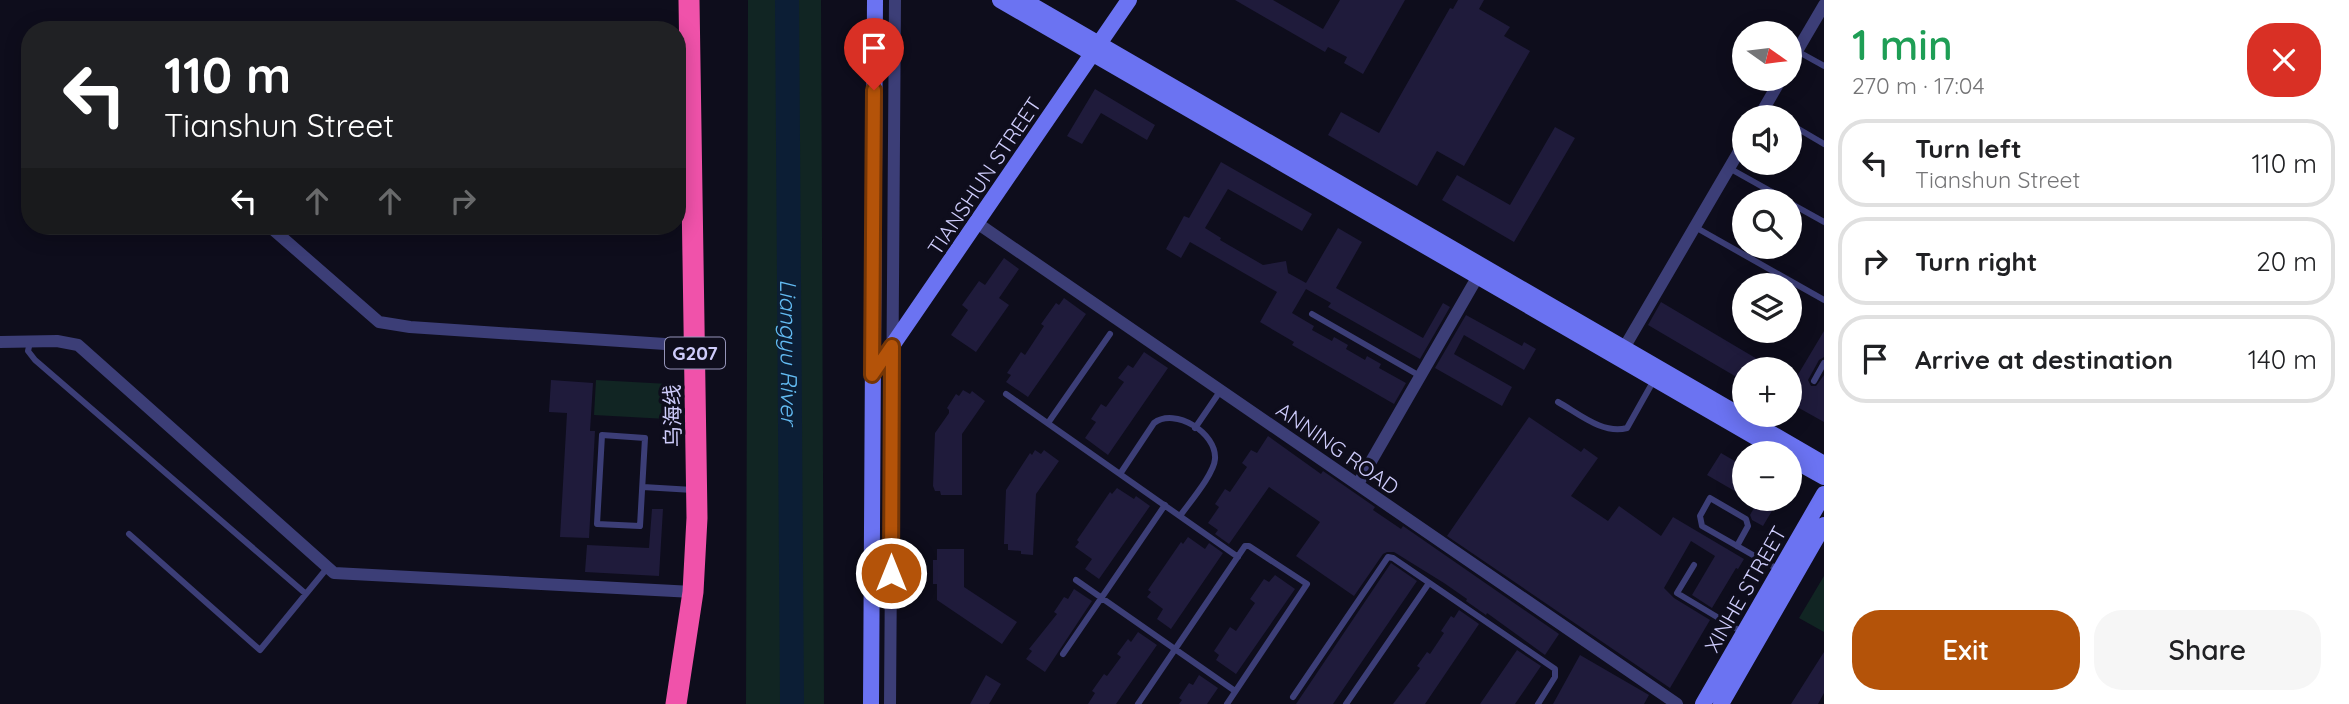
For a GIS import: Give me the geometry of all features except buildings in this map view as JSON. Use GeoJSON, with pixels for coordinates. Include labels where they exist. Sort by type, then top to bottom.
{"type":"FeatureCollection","features":[{"type":"Feature","properties":{"kind":"highway","name":"乌海线"},"geometry":{"type":"LineString","coordinates":[[676,704],[694,592],[697,490],[690,0]]}},
{"type":"Feature","properties":{"kind":"main road"},"geometry":{"type":"LineString","coordinates":[[871,704],[875,0]]}},
{"type":"Feature","properties":{"kind":"main road"},"geometry":{"type":"LineString","coordinates":[[1000,0],[1096,49],[1824,464]]}},
{"type":"Feature","properties":{"kind":"main road"},"geometry":{"type":"LineString","coordinates":[[1023,0],[1096,49],[1762,441]]}},
{"type":"Feature","properties":{"kind":"main road","name":"TIANSHUN STREET"},"geometry":{"type":"LineString","coordinates":[[872,375],[1129,0]]}},
{"type":"Feature","properties":{"kind":"main road"},"geometry":{"type":"LineString","coordinates":[[1802,465],[1824,477]]}},
{"type":"Feature","properties":{"kind":"main road","name":"XINHE STREET"},"geometry":{"type":"LineString","coordinates":[[1703,704],[1824,494]]}},
{"type":"Feature","properties":{"kind":"main road","name":"XINHE STREET"},"geometry":{"type":"LineString","coordinates":[[1721,704],[1824,525]]}},
{"type":"Feature","properties":{"kind":"street"},"geometry":{"type":"LineString","coordinates":[[890,704],[895,0]]}},
{"type":"Feature","properties":{"kind":"street"},"geometry":{"type":"LineString","coordinates":[[1802,42],[1824,5]]}},
{"type":"Feature","properties":{"kind":"street"},"geometry":{"type":"LineString","coordinates":[[1624,348],[1732,163]]}},
{"type":"Feature","properties":{"kind":"street","name":"ANNING ROAD"},"geometry":{"type":"LineString","coordinates":[[977,223],[1677,704]]}},
{"type":"Feature","properties":{"kind":"street"},"geometry":{"type":"LineString","coordinates":[[279,235],[379,322],[410,327],[695,346]]}},
{"type":"Feature","properties":{"kind":"street"},"geometry":{"type":"LineString","coordinates":[[1358,484],[1478,276]]}},
{"type":"Feature","properties":{"kind":"street"},"geometry":{"type":"LineString","coordinates":[[0,342],[57,341],[78,345],[334,573],[694,592]]}},
{"type":"Feature","properties":{"kind":"lane"},"geometry":{"type":"LineString","coordinates":[[1802,54],[1824,66]]}},
{"type":"Feature","properties":{"kind":"lane"},"geometry":{"type":"LineString","coordinates":[[1802,131],[1824,144]]}},
{"type":"Feature","properties":{"kind":"lane"},"geometry":{"type":"LineString","coordinates":[[1729,168],[1766,189]]}},
{"type":"Feature","properties":{"kind":"lane"},"geometry":{"type":"LineString","coordinates":[[1802,209],[1824,222]]}},
{"type":"Feature","properties":{"kind":"lane"},"geometry":{"type":"LineString","coordinates":[[1695,226],[1824,300]]}},
{"type":"Feature","properties":{"kind":"lane"},"geometry":{"type":"LineString","coordinates":[[1312,314],[1420,376]]}},
{"type":"Feature","properties":{"kind":"lane"},"geometry":{"type":"LineString","coordinates":[[1048,424],[1110,334]]}},
{"type":"Feature","properties":{"kind":"lane"},"geometry":{"type":"LineString","coordinates":[[30,342],[29,351],[35,360],[306,594]]}},
{"type":"Feature","properties":{"kind":"lane"},"geometry":{"type":"LineString","coordinates":[[1814,382],[1824,363]]}},
{"type":"Feature","properties":{"kind":"lane"},"geometry":{"type":"LineString","coordinates":[[1558,402],[1606,429],[1619,430],[1627,428],[1655,379]]}},
{"type":"Feature","properties":{"kind":"lane"},"geometry":{"type":"LineString","coordinates":[[1195,428],[1221,390]]}},
{"type":"Feature","properties":{"kind":"lane"},"geometry":{"type":"LineString","coordinates":[[1006,394],[1238,556]]}},
{"type":"Feature","properties":{"kind":"lane"},"geometry":{"type":"LineString","coordinates":[[1120,474],[1158,420],[1171,416],[1204,434],[1216,458],[1181,516]]}},
{"type":"Feature","properties":{"kind":"lane"},"geometry":{"type":"LineString","coordinates":[[602,435],[645,438],[643,487],[640,526],[597,524],[602,435]]}},
{"type":"Feature","properties":{"kind":"lane"},"geometry":{"type":"LineString","coordinates":[[643,487],[697,490]]}},
{"type":"Feature","properties":{"kind":"lane"},"geometry":{"type":"LineString","coordinates":[[1737,546],[1748,526],[1746,519],[1710,498],[1700,516],[1702,526],[1780,571]]}},
{"type":"Feature","properties":{"kind":"lane"},"geometry":{"type":"LineString","coordinates":[[1063,654],[1165,505]]}},
{"type":"Feature","properties":{"kind":"lane"},"geometry":{"type":"LineString","coordinates":[[129,534],[260,650],[328,567]]}},
{"type":"Feature","properties":{"kind":"lane"},"geometry":{"type":"LineString","coordinates":[[1138,704],[1245,546],[1254,547],[1307,584],[1227,704]]}},
{"type":"Feature","properties":{"kind":"lane"},"geometry":{"type":"LineString","coordinates":[[1293,697],[1388,557],[1555,669],[1555,677],[1538,704]]}},
{"type":"Feature","properties":{"kind":"lane"},"geometry":{"type":"LineString","coordinates":[[1694,565],[1677,593],[1744,633]]}},
{"type":"Feature","properties":{"kind":"lane"},"geometry":{"type":"LineString","coordinates":[[1076,580],[1236,691]]}},
{"type":"Feature","properties":{"kind":"lane"},"geometry":{"type":"LineString","coordinates":[[1346,704],[1429,583]]}},
{"type":"Feature","properties":{"kind":"green space"},"geometry":{"type":"Polygon","coordinates":[[[748,0],[821,0],[824,704],[746,704],[748,0]]]}},
{"type":"Feature","properties":{"kind":"green space"},"geometry":{"type":"Polygon","coordinates":[[[596,380],[669,384],[667,419],[594,415],[596,380]]]}},
{"type":"Feature","properties":{"kind":"green space"},"geometry":{"type":"Polygon","coordinates":[[[1824,576],[1824,632],[1799,618],[1824,576]]]}},
{"type":"Feature","properties":{"kind":"waterway","name":"Liangyu River"},"geometry":{"type":"LineString","coordinates":[[787,0],[792,704]]}},
{"type":"Feature","properties":{"kind":"route"},"geometry":{"type":"LineString","coordinates":[[874,90],[872,375],[892,346],[891,573]]}}]}
